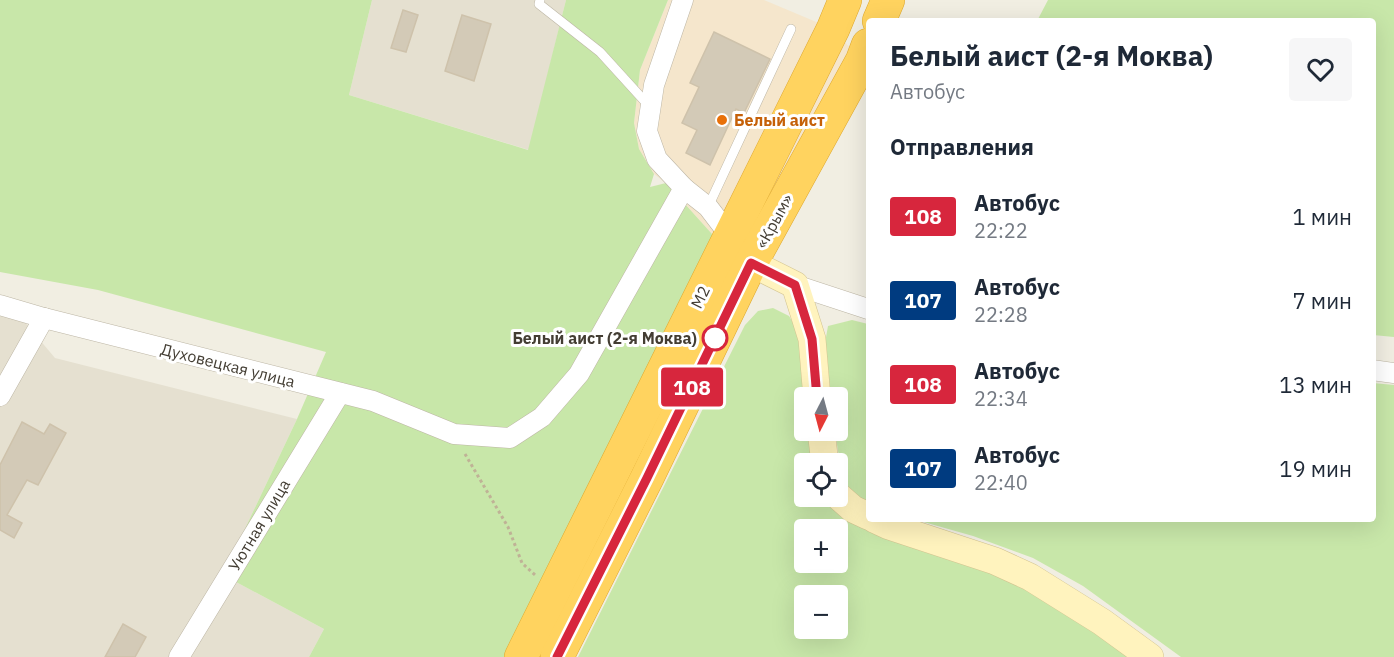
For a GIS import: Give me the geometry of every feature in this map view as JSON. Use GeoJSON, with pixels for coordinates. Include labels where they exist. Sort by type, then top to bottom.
{"type":"FeatureCollection","features":[{"type":"Feature","properties":{"kind":"highway","name":"М2"},"geometry":{"type":"LineString","coordinates":[[521,657],[833,29],[845,0]]}},
{"type":"Feature","properties":{"kind":"highway"},"geometry":{"type":"LineString","coordinates":[[880,18],[888,0]]}},
{"type":"Feature","properties":{"kind":"highway","name":"«Крым»"},"geometry":{"type":"LineString","coordinates":[[557,657],[751,263],[862,62],[866,51]]}},
{"type":"Feature","properties":{"kind":"street"},"geometry":{"type":"LineString","coordinates":[[683,0],[654,85],[647,131],[657,159],[684,188],[708,207],[751,263],[795,285],[866,308]]}},
{"type":"Feature","properties":{"kind":"street","name":"Духовецкая улица"},"geometry":{"type":"LineString","coordinates":[[0,304],[44,318],[373,401],[454,434],[510,438],[542,417],[579,375],[684,188]]}},
{"type":"Feature","properties":{"kind":"street"},"geometry":{"type":"LineString","coordinates":[[795,285],[812,339],[817,387]]}},
{"type":"Feature","properties":{"kind":"street"},"geometry":{"type":"LineString","coordinates":[[0,396],[44,318]]}},
{"type":"Feature","properties":{"kind":"street"},"geometry":{"type":"LineString","coordinates":[[1376,371],[1394,373]]}},
{"type":"Feature","properties":{"kind":"street","name":"Уютная улица"},"geometry":{"type":"LineString","coordinates":[[179,657],[340,393]]}},
{"type":"Feature","properties":{"kind":"street"},"geometry":{"type":"LineString","coordinates":[[848,505],[866,515]]}},
{"type":"Feature","properties":{"kind":"street"},"geometry":{"type":"LineString","coordinates":[[880,522],[994,561],[1030,577],[1102,622],[1150,657]]}},
{"type":"Feature","properties":{"kind":"lane"},"geometry":{"type":"LineString","coordinates":[[540,0],[539,4],[600,52],[651,108]]}},
{"type":"Feature","properties":{"kind":"lane"},"geometry":{"type":"LineString","coordinates":[[708,207],[791,28]]}},
{"type":"Feature","properties":{"kind":"path"},"geometry":{"type":"LineString","coordinates":[[454,434],[508,528],[522,563],[554,592]]}},
{"type":"Feature","properties":{"kind":"shaded area"},"geometry":{"type":"Polygon","coordinates":[[[372,0],[566,0],[529,150],[349,95],[372,0]]]}},
{"type":"Feature","properties":{"kind":"shaded area"},"geometry":{"type":"Polygon","coordinates":[[[668,0],[764,0],[833,29],[862,61],[766,270],[712,234],[666,183],[654,174],[639,149],[634,123],[640,70],[668,0]]]}},
{"type":"Feature","properties":{"kind":"shaded area"},"geometry":{"type":"Polygon","coordinates":[[[0,315],[23,320],[55,358],[297,419],[223,575],[324,629],[309,657],[0,657],[0,315]]]}},
{"type":"Feature","properties":{"kind":"green space"},"geometry":{"type":"Polygon","coordinates":[[[0,0],[372,0],[349,95],[528,150],[566,0],[668,0],[640,70],[634,123],[639,149],[654,174],[650,187],[666,183],[712,234],[723,267],[526,657],[309,657],[324,629],[223,575],[326,352],[98,290],[0,272],[0,0]]]}},
{"type":"Feature","properties":{"kind":"green space"},"geometry":{"type":"Polygon","coordinates":[[[1048,0],[1394,0],[1394,337],[1376,335],[1376,18],[1039,18],[1048,0]]]}},
{"type":"Feature","properties":{"kind":"green space"},"geometry":{"type":"Polygon","coordinates":[[[773,308],[789,316],[798,331],[803,387],[794,387],[794,441],[812,441],[813,453],[794,453],[794,507],[848,506],[866,514],[866,522],[885,522],[1027,585],[1134,657],[578,657],[745,325],[758,311],[773,308]]]}},
{"type":"Feature","properties":{"kind":"green space"},"geometry":{"type":"Polygon","coordinates":[[[852,320],[866,324],[866,502],[848,487],[848,453],[838,453],[836,441],[848,441],[848,387],[830,387],[825,343],[828,326],[852,320]]]}},
{"type":"Feature","properties":{"kind":"green space"},"geometry":{"type":"Polygon","coordinates":[[[1376,383],[1394,385],[1394,657],[1181,657],[1083,586],[1033,558],[973,536],[924,522],[1376,522],[1376,383]]]}},
{"type":"Feature","properties":{"kind":"building"},"geometry":{"type":"Polygon","coordinates":[[[403,10],[418,15],[406,52],[391,48],[403,10]]]}},
{"type":"Feature","properties":{"kind":"building"},"geometry":{"type":"Polygon","coordinates":[[[462,15],[491,24],[474,81],[445,71],[462,15]]]}},
{"type":"Feature","properties":{"kind":"building"},"geometry":{"type":"Polygon","coordinates":[[[714,32],[770,59],[744,113],[736,109],[710,165],[686,153],[697,130],[682,123],[699,87],[690,83],[714,32]]]}},
{"type":"Feature","properties":{"kind":"building"},"geometry":{"type":"Polygon","coordinates":[[[22,422],[44,434],[50,424],[66,433],[38,485],[27,480],[7,515],[22,523],[14,538],[0,530],[0,465],[22,422]]]}},
{"type":"Feature","properties":{"kind":"building"},"geometry":{"type":"Polygon","coordinates":[[[123,624],[146,637],[135,657],[105,657],[123,624]]]}},
{"type":"Feature","properties":{"kind":"bus line","name":"108"},"geometry":{"type":"LineString","coordinates":[[557,657],[751,263],[795,285],[812,339],[816,387]]}},
{"type":"Feature","properties":{"kind":"place","name":"Белый аист"},"geometry":{"type":"Point","coordinates":[722,120]}},
{"type":"Feature","properties":{"kind":"place","name":"Белый аист (2-я Моква)"},"geometry":{"type":"Point","coordinates":[715,338]}}]}
